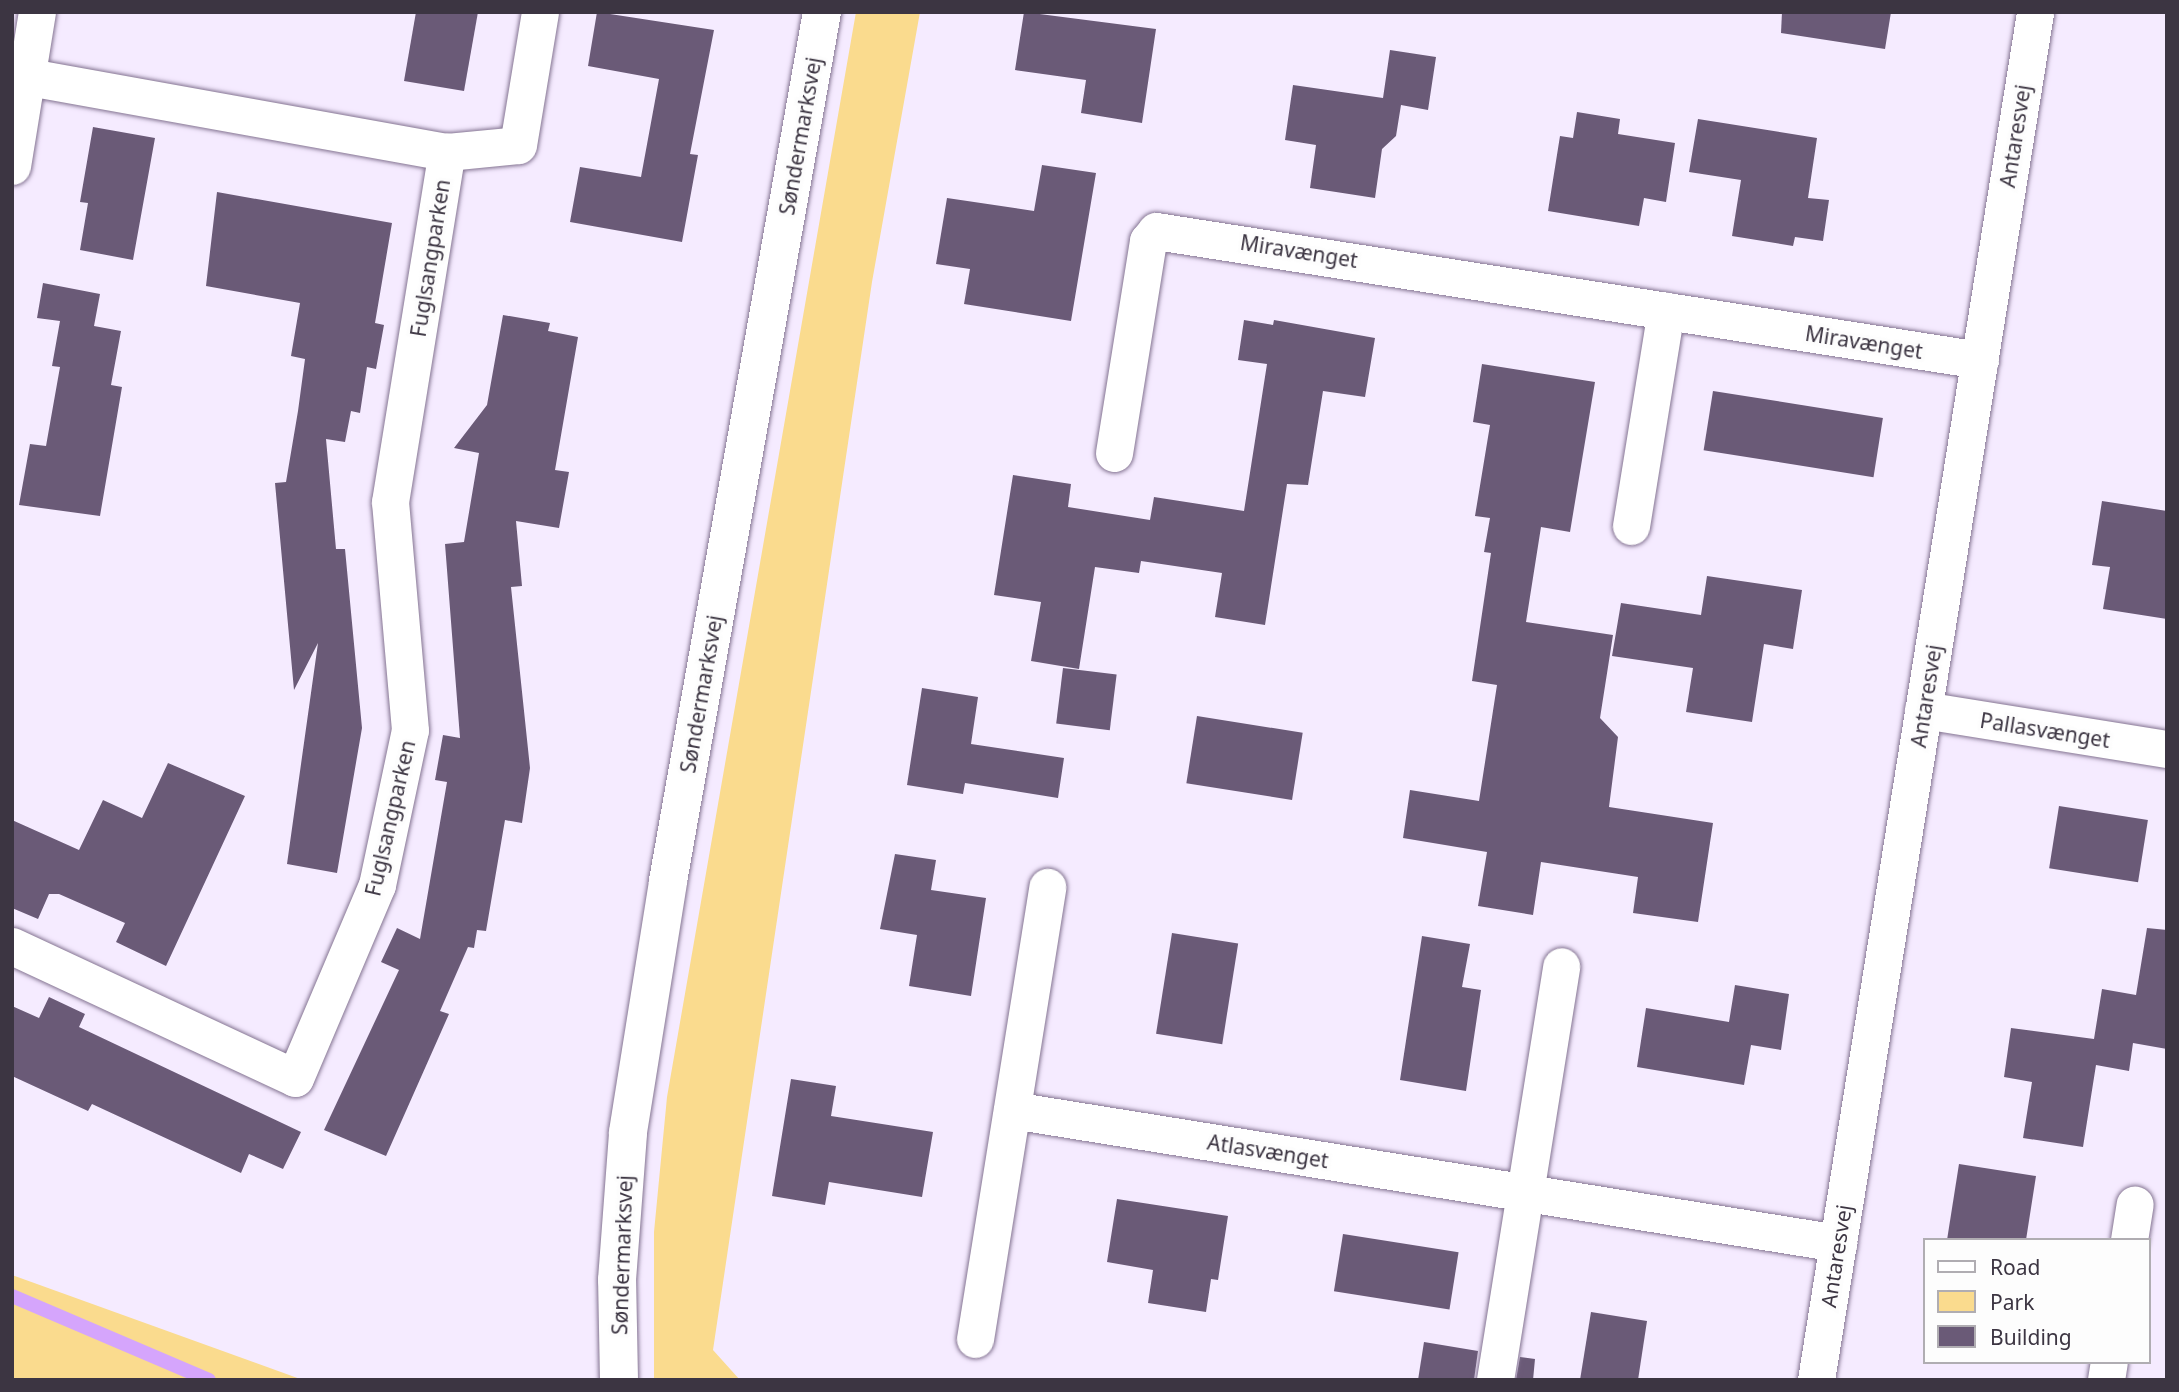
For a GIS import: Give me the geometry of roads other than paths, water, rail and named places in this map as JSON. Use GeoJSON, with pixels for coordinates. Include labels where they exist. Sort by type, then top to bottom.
{"type":"FeatureCollection","features":[{"type":"Feature","properties":{"kind":"street"},"geometry":{"type":"LineString","coordinates":[[12,166],[29,77],[37,12]]}},
{"type":"Feature","properties":{"kind":"street","name":"Fuglsangparken"},"geometry":{"type":"LineString","coordinates":[[29,77],[447,152],[518,145],[540,12]]}},
{"type":"Feature","properties":{"kind":"street","name":"Søndermarksvej"},"geometry":{"type":"LineString","coordinates":[[619,1380],[618,1280],[628,1132],[668,881],[822,12]]}},
{"type":"Feature","properties":{"kind":"street","name":"Antaresvej"},"geometry":{"type":"LineString","coordinates":[[1816,1380],[2035,12]]}},
{"type":"Feature","properties":{"kind":"street","name":"Fuglsangparken"},"geometry":{"type":"LineString","coordinates":[[12,946],[295,1078],[377,885],[410,730],[390,502],[447,152]]}},
{"type":"Feature","properties":{"kind":"street","name":"Miravænget"},"geometry":{"type":"LineString","coordinates":[[1114,453],[1148,241],[1156,231],[1980,360]]}},
{"type":"Feature","properties":{"kind":"street"},"geometry":{"type":"LineString","coordinates":[[1631,526],[1666,310]]}},
{"type":"Feature","properties":{"kind":"street","name":"Pallasvænget"},"geometry":{"type":"LineString","coordinates":[[1923,710],[2167,749]]}},
{"type":"Feature","properties":{"kind":"street"},"geometry":{"type":"LineString","coordinates":[[975,1339],[1047,887]]}},
{"type":"Feature","properties":{"kind":"street"},"geometry":{"type":"LineString","coordinates":[[1495,1380],[1561,966]]}},
{"type":"Feature","properties":{"kind":"street","name":"Atlasvænget"},"geometry":{"type":"LineString","coordinates":[[1012,1110],[1838,1243]]}},
{"type":"Feature","properties":{"kind":"street"},"geometry":{"type":"LineString","coordinates":[[2129,1238],[2135,1204]]}},
{"type":"Feature","properties":{"kind":"waterway"},"geometry":{"type":"LineString","coordinates":[[12,1296],[209,1380]]}}]}
